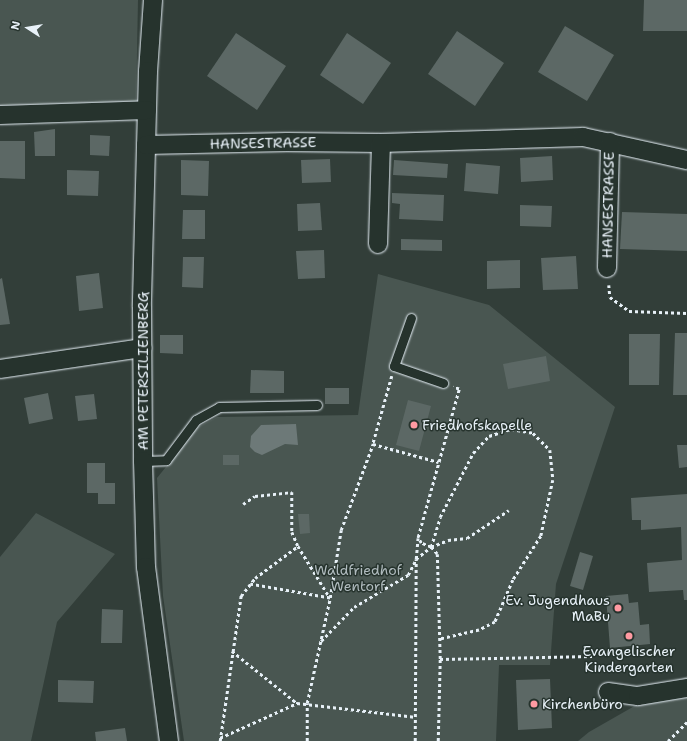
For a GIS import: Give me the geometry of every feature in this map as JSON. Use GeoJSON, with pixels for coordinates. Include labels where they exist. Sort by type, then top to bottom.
{"type":"FeatureCollection","features":[{"type":"Feature","properties":{"kind":"street","name":"AM PETERSILIENBERG"},"geometry":{"type":"LineString","coordinates":[[153,0],[146,145],[142,348],[143,461],[146,567],[169,741]]}},
{"type":"Feature","properties":{"kind":"street"},"geometry":{"type":"LineString","coordinates":[[0,115],[147,110]]}},
{"type":"Feature","properties":{"kind":"street","name":"HANSESTRASSE"},"geometry":{"type":"LineString","coordinates":[[146,145],[287,142],[381,143],[583,138],[610,142],[687,160]]}},
{"type":"Feature","properties":{"kind":"street","name":"HANSESTRASSE"},"geometry":{"type":"LineString","coordinates":[[607,268],[610,142]]}},
{"type":"Feature","properties":{"kind":"street"},"geometry":{"type":"LineString","coordinates":[[378,244],[381,143]]}},
{"type":"Feature","properties":{"kind":"street"},"geometry":{"type":"LineString","coordinates":[[0,369],[142,348]]}},
{"type":"Feature","properties":{"kind":"street"},"geometry":{"type":"LineString","coordinates":[[608,692],[638,696],[687,688]]}},
{"type":"Feature","properties":{"kind":"lane"},"geometry":{"type":"LineString","coordinates":[[411,318],[394,366],[443,383]]}},
{"type":"Feature","properties":{"kind":"lane"},"geometry":{"type":"LineString","coordinates":[[143,461],[166,460],[196,420],[219,407],[317,405]]}},
{"type":"Feature","properties":{"kind":"path"},"geometry":{"type":"LineString","coordinates":[[607,268],[610,297],[629,311],[687,313]]}},
{"type":"Feature","properties":{"kind":"path"},"geometry":{"type":"LineString","coordinates":[[307,741],[308,703],[330,598],[341,530],[373,444],[394,366]]}},
{"type":"Feature","properties":{"kind":"path"},"geometry":{"type":"LineString","coordinates":[[415,741],[416,559],[418,537],[459,389],[443,383]]}},
{"type":"Feature","properties":{"kind":"path"},"geometry":{"type":"LineString","coordinates":[[431,547],[440,517],[473,453],[488,436],[511,429],[533,433],[550,450],[553,480],[541,536],[513,580],[495,622],[479,630],[440,639]]}},
{"type":"Feature","properties":{"kind":"path"},"geometry":{"type":"LineString","coordinates":[[373,444],[439,462]]}},
{"type":"Feature","properties":{"kind":"path"},"geometry":{"type":"LineString","coordinates":[[243,504],[255,496],[292,492],[292,532],[298,546],[330,598]]}},
{"type":"Feature","properties":{"kind":"path"},"geometry":{"type":"LineString","coordinates":[[321,641],[354,607],[408,575],[416,559],[431,547],[448,540],[467,538],[509,510]]}},
{"type":"Feature","properties":{"kind":"path"},"geometry":{"type":"LineString","coordinates":[[418,537],[421,543],[431,547],[437,554],[440,639],[438,741]]}},
{"type":"Feature","properties":{"kind":"path"},"geometry":{"type":"LineString","coordinates":[[220,740],[241,596],[254,578],[298,546]]}},
{"type":"Feature","properties":{"kind":"path"},"geometry":{"type":"LineString","coordinates":[[250,584],[330,598]]}},
{"type":"Feature","properties":{"kind":"path"},"geometry":{"type":"LineString","coordinates":[[232,651],[297,703]]}},
{"type":"Feature","properties":{"kind":"path"},"geometry":{"type":"LineString","coordinates":[[440,659],[592,656]]}},
{"type":"Feature","properties":{"kind":"path"},"geometry":{"type":"LineString","coordinates":[[220,740],[297,703],[416,716]]}},
{"type":"Feature","properties":{"kind":"path"},"geometry":{"type":"LineString","coordinates":[[668,741],[687,722]]}},
{"type":"Feature","properties":{"kind":"green space"},"geometry":{"type":"Polygon","coordinates":[[[0,0],[138,0],[136,103],[0,108],[0,0]]]}},
{"type":"Feature","properties":{"kind":"green space","name":"Waldfriedhof Wentorf"},"geometry":{"type":"Polygon","coordinates":[[[378,274],[489,305],[615,407],[556,584],[550,665],[499,665],[496,741],[184,741],[163,596],[157,478],[198,427],[217,417],[358,415],[378,274]]]}},
{"type":"Feature","properties":{"kind":"green space"},"geometry":{"type":"Polygon","coordinates":[[[36,513],[115,554],[57,622],[31,741],[0,741],[0,557],[36,513]]]}},
{"type":"Feature","properties":{"kind":"green space"},"geometry":{"type":"Polygon","coordinates":[[[687,676],[687,741],[578,741],[589,732],[687,676]]]}},
{"type":"Feature","properties":{"kind":"shaded area"},"geometry":{"type":"Polygon","coordinates":[[[296,424],[298,445],[285,444],[262,455],[255,452],[250,447],[251,436],[261,425],[296,424]]]}},
{"type":"Feature","properties":{"kind":"building"},"geometry":{"type":"Polygon","coordinates":[[[644,0],[687,0],[687,31],[643,31],[644,0]]]}},
{"type":"Feature","properties":{"kind":"building"},"geometry":{"type":"Polygon","coordinates":[[[565,26],[614,55],[587,101],[538,72],[565,26]]]}},
{"type":"Feature","properties":{"kind":"building"},"geometry":{"type":"Polygon","coordinates":[[[457,31],[504,63],[475,106],[428,74],[457,31]]]}},
{"type":"Feature","properties":{"kind":"building"},"geometry":{"type":"Polygon","coordinates":[[[236,33],[286,66],[257,110],[207,76],[236,33]]]}},
{"type":"Feature","properties":{"kind":"building"},"geometry":{"type":"Polygon","coordinates":[[[347,33],[391,63],[363,104],[320,75],[347,33]]]}},
{"type":"Feature","properties":{"kind":"building"},"geometry":{"type":"Polygon","coordinates":[[[55,129],[55,156],[35,156],[34,132],[55,129]]]}},
{"type":"Feature","properties":{"kind":"building"},"geometry":{"type":"Polygon","coordinates":[[[90,135],[110,136],[109,156],[90,155],[90,135]]]}},
{"type":"Feature","properties":{"kind":"building"},"geometry":{"type":"Polygon","coordinates":[[[0,141],[25,141],[25,179],[0,178],[0,141]]]}},
{"type":"Feature","properties":{"kind":"building"},"geometry":{"type":"Polygon","coordinates":[[[552,156],[553,180],[521,182],[520,158],[552,156]]]}},
{"type":"Feature","properties":{"kind":"building"},"geometry":{"type":"Polygon","coordinates":[[[330,159],[331,182],[302,183],[301,160],[330,159]]]}},
{"type":"Feature","properties":{"kind":"building"},"geometry":{"type":"Polygon","coordinates":[[[181,160],[209,161],[208,196],[181,195],[181,160]]]}},
{"type":"Feature","properties":{"kind":"building"},"geometry":{"type":"Polygon","coordinates":[[[394,160],[448,164],[447,178],[393,175],[394,160]]]}},
{"type":"Feature","properties":{"kind":"building"},"geometry":{"type":"Polygon","coordinates":[[[466,163],[500,166],[498,194],[464,191],[466,163]]]}},
{"type":"Feature","properties":{"kind":"building"},"geometry":{"type":"Polygon","coordinates":[[[67,170],[99,171],[98,196],[67,195],[67,170]]]}},
{"type":"Feature","properties":{"kind":"building"},"geometry":{"type":"Polygon","coordinates":[[[392,193],[444,195],[443,221],[399,219],[400,204],[392,203],[392,193]]]}},
{"type":"Feature","properties":{"kind":"building"},"geometry":{"type":"Polygon","coordinates":[[[320,203],[322,230],[298,231],[297,204],[320,203]]]}},
{"type":"Feature","properties":{"kind":"building"},"geometry":{"type":"Polygon","coordinates":[[[520,205],[552,206],[551,227],[520,226],[520,205]]]}},
{"type":"Feature","properties":{"kind":"building"},"geometry":{"type":"Polygon","coordinates":[[[183,210],[205,210],[205,239],[182,239],[183,210]]]}},
{"type":"Feature","properties":{"kind":"building"},"geometry":{"type":"Polygon","coordinates":[[[622,212],[687,214],[687,251],[620,249],[622,212]]]}},
{"type":"Feature","properties":{"kind":"building"},"geometry":{"type":"Polygon","coordinates":[[[401,239],[442,240],[442,251],[401,250],[401,239]]]}},
{"type":"Feature","properties":{"kind":"building"},"geometry":{"type":"Polygon","coordinates":[[[324,250],[325,278],[298,279],[296,251],[324,250]]]}},
{"type":"Feature","properties":{"kind":"building"},"geometry":{"type":"Polygon","coordinates":[[[576,256],[578,289],[543,290],[541,258],[576,256]]]}},
{"type":"Feature","properties":{"kind":"building"},"geometry":{"type":"Polygon","coordinates":[[[183,257],[204,257],[203,288],[182,287],[183,257]]]}},
{"type":"Feature","properties":{"kind":"building"},"geometry":{"type":"Polygon","coordinates":[[[520,260],[520,288],[487,289],[487,261],[520,260]]]}},
{"type":"Feature","properties":{"kind":"building"},"geometry":{"type":"Polygon","coordinates":[[[99,273],[103,308],[79,311],[76,276],[99,273]]]}},
{"type":"Feature","properties":{"kind":"building"},"geometry":{"type":"Polygon","coordinates":[[[2,278],[10,324],[0,325],[0,279],[2,278]]]}},
{"type":"Feature","properties":{"kind":"building"},"geometry":{"type":"Polygon","coordinates":[[[675,333],[687,333],[687,395],[673,395],[675,333]]]}},
{"type":"Feature","properties":{"kind":"building"},"geometry":{"type":"Polygon","coordinates":[[[629,334],[660,334],[659,385],[629,385],[629,334]]]}},
{"type":"Feature","properties":{"kind":"building"},"geometry":{"type":"Polygon","coordinates":[[[160,335],[183,335],[183,354],[160,353],[160,335]]]}},
{"type":"Feature","properties":{"kind":"building"},"geometry":{"type":"Polygon","coordinates":[[[546,356],[550,381],[508,389],[503,364],[546,356]]]}},
{"type":"Feature","properties":{"kind":"building"},"geometry":{"type":"Polygon","coordinates":[[[251,370],[284,371],[284,393],[250,393],[251,370]]]}},
{"type":"Feature","properties":{"kind":"building"},"geometry":{"type":"Polygon","coordinates":[[[325,388],[349,388],[349,404],[325,404],[325,388]]]}},
{"type":"Feature","properties":{"kind":"building"},"geometry":{"type":"Polygon","coordinates":[[[48,393],[53,419],[29,424],[24,398],[48,393]]]}},
{"type":"Feature","properties":{"kind":"building"},"geometry":{"type":"Polygon","coordinates":[[[94,394],[97,419],[78,421],[75,396],[94,394]]]}},
{"type":"Feature","properties":{"kind":"building","name":"Friedhofskapelle"},"geometry":{"type":"Polygon","coordinates":[[[408,400],[431,406],[419,451],[396,445],[408,400]]]}},
{"type":"Feature","properties":{"kind":"building"},"geometry":{"type":"Polygon","coordinates":[[[677,445],[687,445],[687,467],[679,468],[677,445]]]}},
{"type":"Feature","properties":{"kind":"building"},"geometry":{"type":"Polygon","coordinates":[[[223,455],[239,455],[239,465],[223,465],[223,455]]]}},
{"type":"Feature","properties":{"kind":"building"},"geometry":{"type":"Polygon","coordinates":[[[87,463],[105,463],[105,483],[115,483],[115,504],[98,504],[98,493],[87,493],[87,463]]]}},
{"type":"Feature","properties":{"kind":"building"},"geometry":{"type":"Polygon","coordinates":[[[687,494],[687,600],[684,600],[683,590],[649,592],[647,563],[682,560],[681,527],[641,530],[641,520],[632,520],[631,498],[687,494]]]}},
{"type":"Feature","properties":{"kind":"building"},"geometry":{"type":"Polygon","coordinates":[[[298,514],[309,514],[310,533],[300,534],[298,514]]]}},
{"type":"Feature","properties":{"kind":"building"},"geometry":{"type":"Polygon","coordinates":[[[580,552],[593,556],[583,590],[570,586],[580,552]]]}},
{"type":"Feature","properties":{"kind":"building"},"geometry":{"type":"Polygon","coordinates":[[[628,594],[629,603],[638,602],[640,625],[649,624],[650,644],[610,648],[606,596],[628,594]]]}},
{"type":"Feature","properties":{"kind":"building"},"geometry":{"type":"Polygon","coordinates":[[[102,609],[123,610],[122,643],[101,643],[102,609]]]}},
{"type":"Feature","properties":{"kind":"building","name":"Kirchenbüro"},"geometry":{"type":"Polygon","coordinates":[[[550,679],[552,728],[518,730],[516,680],[550,679]]]}},
{"type":"Feature","properties":{"kind":"building"},"geometry":{"type":"Polygon","coordinates":[[[58,680],[94,681],[93,703],[58,702],[58,680]]]}},
{"type":"Feature","properties":{"kind":"building"},"geometry":{"type":"Polygon","coordinates":[[[125,728],[127,741],[96,741],[95,732],[125,728]]]}},
{"type":"Feature","properties":{"kind":"place","name":"Friedhofskapelle"},"geometry":{"type":"Point","coordinates":[414,425]}},
{"type":"Feature","properties":{"kind":"place","name":"Ev. Jugendhaus MaBu"},"geometry":{"type":"Point","coordinates":[618,608]}},
{"type":"Feature","properties":{"kind":"place","name":"Evangelischer Kindergarten"},"geometry":{"type":"Point","coordinates":[629,636]}},
{"type":"Feature","properties":{"kind":"place","name":"Kirchenbüro"},"geometry":{"type":"Point","coordinates":[534,704]}}]}
